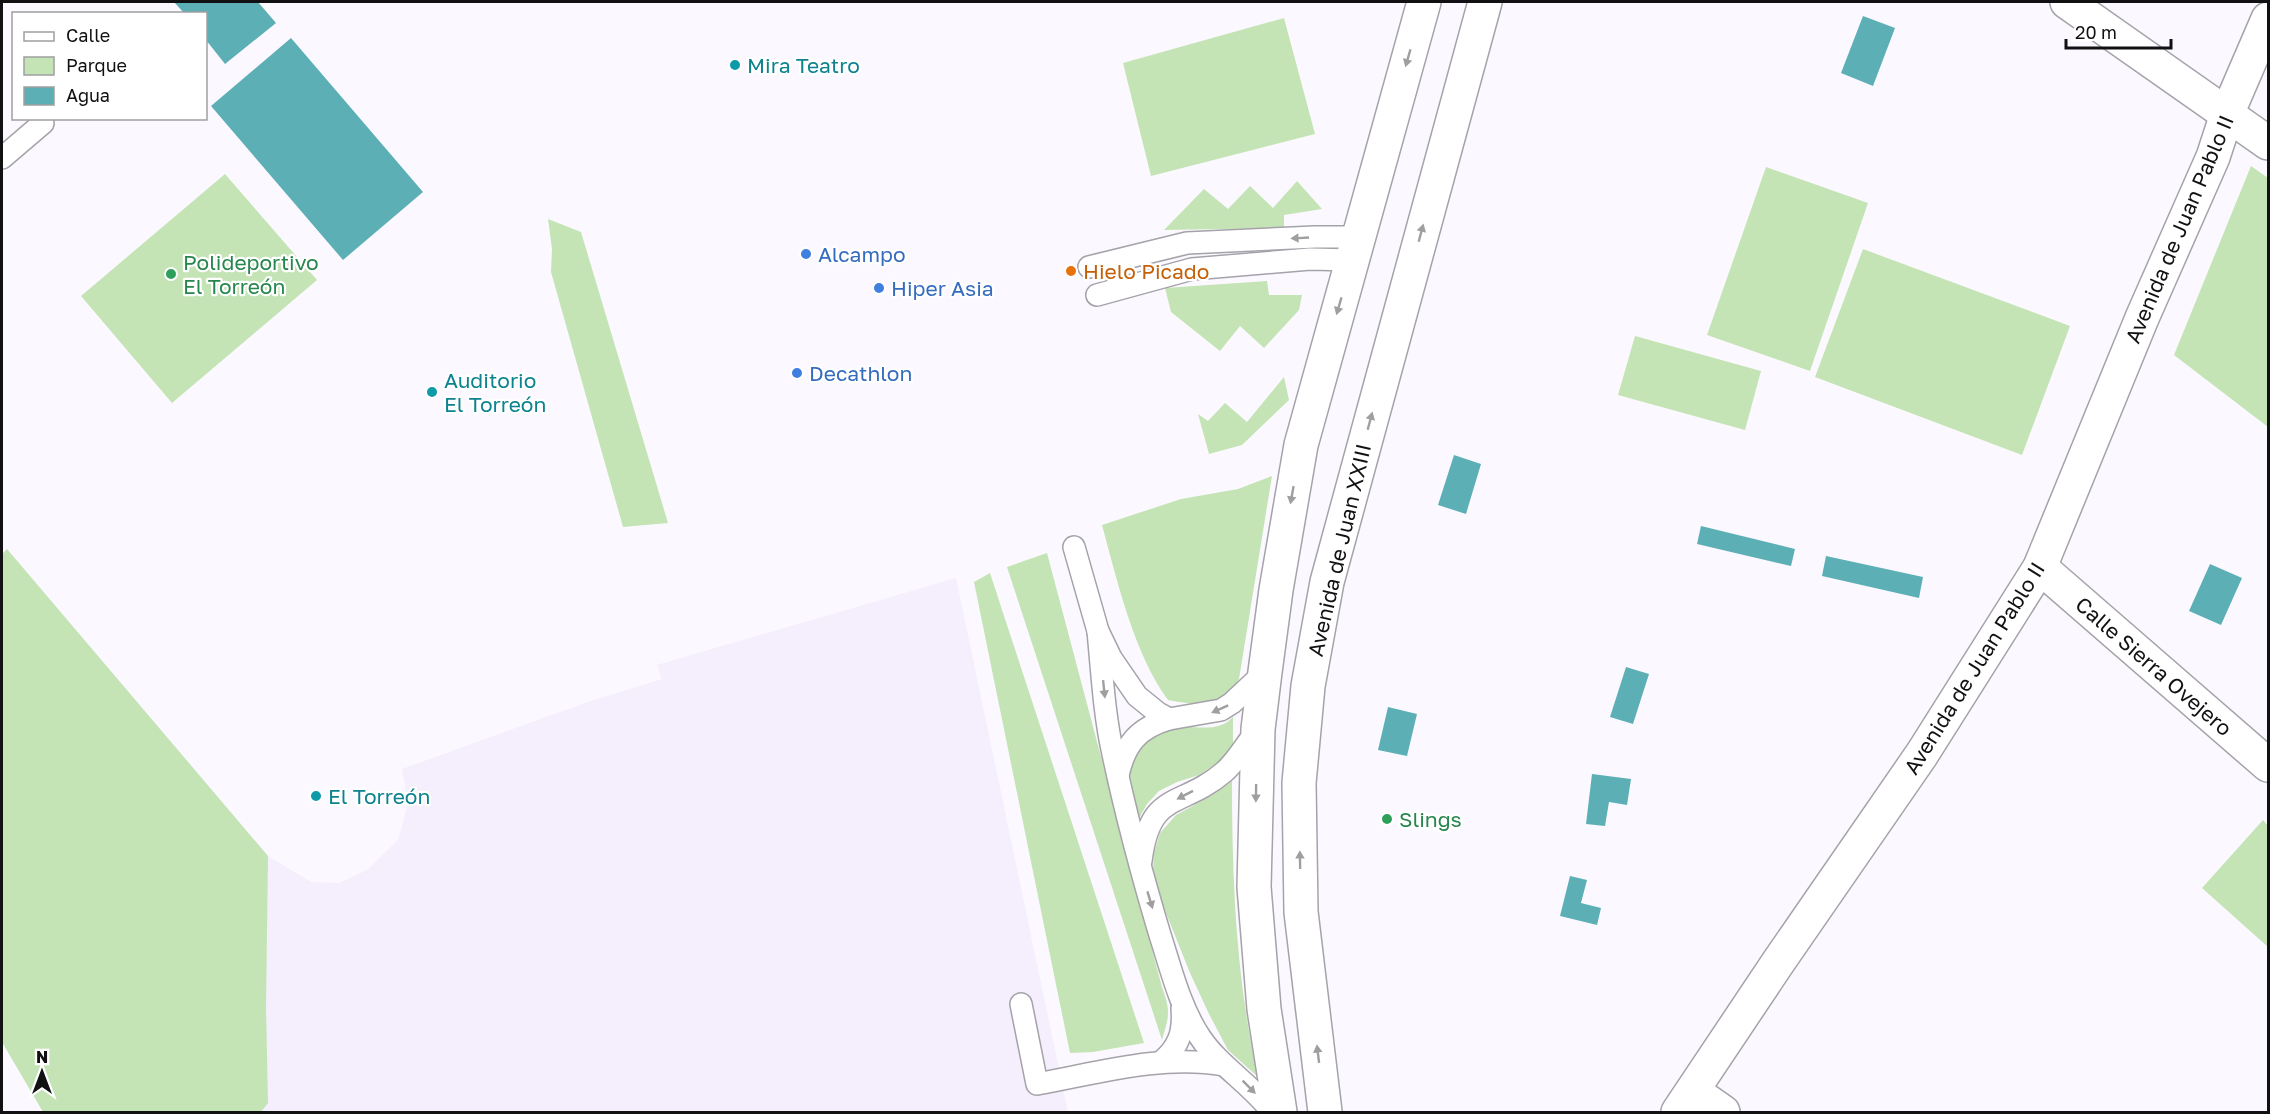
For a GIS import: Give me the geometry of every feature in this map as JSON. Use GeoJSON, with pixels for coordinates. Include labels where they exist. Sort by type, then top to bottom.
{"type":"FeatureCollection","features":[{"type":"Feature","properties":{"kind":"main road"},"geometry":{"type":"LineString","coordinates":[[1280,1113],[1264,1009],[1254,887],[1258,729],[1275,590],[1301,446],[1424,2]]}},
{"type":"Feature","properties":{"kind":"main road","name":"Avenida de Juan XXIII"},"geometry":{"type":"LineString","coordinates":[[1325,1113],[1300,912],[1299,783],[1308,686],[1328,582],[1485,2]]}},
{"type":"Feature","properties":{"kind":"main road"},"geometry":{"type":"LineString","coordinates":[[2067,2],[2268,143]]}},
{"type":"Feature","properties":{"kind":"main road","name":"Avenida de Juan Pablo II"},"geometry":{"type":"LineString","coordinates":[[1685,1102],[1922,754],[2040,567],[2142,318],[2213,157],[2227,114],[2268,20]]}},
{"type":"Feature","properties":{"kind":"main road","name":"Calle Sierra Ovejero"},"geometry":{"type":"LineString","coordinates":[[2040,567],[2268,765]]}},
{"type":"Feature","properties":{"kind":"main road"},"geometry":{"type":"LineString","coordinates":[[1685,1102],[1723,1113]]}},
{"type":"Feature","properties":{"kind":"lane"},"geometry":{"type":"LineString","coordinates":[[2,158],[43,123]]}},
{"type":"Feature","properties":{"kind":"lane"},"geometry":{"type":"LineString","coordinates":[[1089,267],[1187,243],[1315,237],[1355,249]]}},
{"type":"Feature","properties":{"kind":"lane"},"geometry":{"type":"LineString","coordinates":[[1097,296],[1192,269],[1310,258],[1355,249]]}},
{"type":"Feature","properties":{"kind":"lane"},"geometry":{"type":"LineString","coordinates":[[1074,547],[1098,631],[1108,727],[1118,775],[1140,867],[1181,996],[1199,1037],[1272,1113]]}},
{"type":"Feature","properties":{"kind":"lane"},"geometry":{"type":"LineString","coordinates":[[1098,631],[1127,684],[1148,706],[1169,718]]}},
{"type":"Feature","properties":{"kind":"lane"},"geometry":{"type":"LineString","coordinates":[[1118,775],[1124,754],[1141,731],[1153,723],[1169,718],[1221,710],[1232,703],[1265,672]]}},
{"type":"Feature","properties":{"kind":"lane"},"geometry":{"type":"LineString","coordinates":[[1140,867],[1143,840],[1152,819],[1168,804],[1224,772],[1258,729]]}},
{"type":"Feature","properties":{"kind":"lane"},"geometry":{"type":"LineString","coordinates":[[1161,1062],[1172,1053],[1182,1036],[1181,996]]}},
{"type":"Feature","properties":{"kind":"lane"},"geometry":{"type":"LineString","coordinates":[[1021,1004],[1037,1084],[1161,1062],[1199,1061],[1224,1065]]}},
{"type":"Feature","properties":{"kind":"shaded area"},"geometry":{"type":"Polygon","coordinates":[[[7,549],[268,856],[311,882],[339,883],[367,870],[398,840],[408,803],[402,769],[588,702],[662,679],[657,665],[956,578],[1068,1112],[43,1112],[2,1042],[2,554],[7,549]]]}},
{"type":"Feature","properties":{"kind":"green space"},"geometry":{"type":"Polygon","coordinates":[[[1284,18],[1315,134],[1151,176],[1123,63],[1284,18]]]}},
{"type":"Feature","properties":{"kind":"green space"},"geometry":{"type":"Polygon","coordinates":[[[2251,166],[2268,178],[2268,427],[2174,355],[2251,166]]]}},
{"type":"Feature","properties":{"kind":"green space"},"geometry":{"type":"Polygon","coordinates":[[[1766,167],[1868,203],[1810,371],[1707,335],[1766,167]]]}},
{"type":"Feature","properties":{"kind":"green space"},"geometry":{"type":"Polygon","coordinates":[[[225,174],[317,280],[172,403],[81,296],[225,174]]]}},
{"type":"Feature","properties":{"kind":"green space"},"geometry":{"type":"Polygon","coordinates":[[[1297,181],[1322,209],[1284,215],[1284,228],[1164,230],[1204,189],[1228,209],[1250,186],[1273,208],[1297,181]]]}},
{"type":"Feature","properties":{"kind":"green space"},"geometry":{"type":"Polygon","coordinates":[[[548,219],[581,232],[668,523],[623,527],[551,272],[552,249],[548,219]]]}},
{"type":"Feature","properties":{"kind":"green space"},"geometry":{"type":"Polygon","coordinates":[[[1863,249],[2070,326],[2022,455],[1815,377],[1863,249]]]}},
{"type":"Feature","properties":{"kind":"green space"},"geometry":{"type":"Polygon","coordinates":[[[1267,281],[1269,295],[1302,295],[1299,310],[1264,348],[1240,326],[1220,351],[1171,312],[1165,288],[1267,281]]]}},
{"type":"Feature","properties":{"kind":"green space"},"geometry":{"type":"Polygon","coordinates":[[[1635,336],[1761,371],[1745,430],[1618,395],[1635,336]]]}},
{"type":"Feature","properties":{"kind":"green space"},"geometry":{"type":"Polygon","coordinates":[[[1284,377],[1289,400],[1242,445],[1209,454],[1198,414],[1208,421],[1225,403],[1247,422],[1284,377]]]}},
{"type":"Feature","properties":{"kind":"green space"},"geometry":{"type":"Polygon","coordinates":[[[1272,476],[1239,679],[1225,695],[1208,703],[1168,700],[1156,682],[1136,639],[1102,525],[1181,499],[1238,489],[1272,476]]]}},
{"type":"Feature","properties":{"kind":"green space"},"geometry":{"type":"Polygon","coordinates":[[[7,549],[268,856],[266,1007],[268,1103],[261,1112],[43,1112],[2,1042],[2,554],[7,549]]]}},
{"type":"Feature","properties":{"kind":"green space"},"geometry":{"type":"Polygon","coordinates":[[[1047,553],[1167,1002],[1167,1019],[1162,1040],[1007,567],[1047,553]]]}},
{"type":"Feature","properties":{"kind":"green space"},"geometry":{"type":"Polygon","coordinates":[[[990,573],[1144,1043],[1093,1052],[1070,1053],[974,582],[990,573]]]}},
{"type":"Feature","properties":{"kind":"green space"},"geometry":{"type":"Polygon","coordinates":[[[1233,717],[1233,743],[1220,761],[1199,775],[1159,791],[1147,804],[1135,825],[1128,774],[1135,753],[1143,744],[1170,730],[1182,727],[1217,726],[1233,717]]]}},
{"type":"Feature","properties":{"kind":"green space"},"geometry":{"type":"Polygon","coordinates":[[[1232,781],[1233,856],[1240,967],[1258,1077],[1228,1050],[1209,1014],[1156,888],[1153,868],[1154,853],[1160,833],[1176,815],[1211,796],[1232,781]]]}},
{"type":"Feature","properties":{"kind":"green space"},"geometry":{"type":"Polygon","coordinates":[[[2263,820],[2268,826],[2268,947],[2202,888],[2263,820]]]}},
{"type":"Feature","properties":{"kind":"water"},"geometry":{"type":"Polygon","coordinates":[[[174,2],[258,2],[276,23],[225,64],[207,41],[207,12],[183,12],[174,2]]]}},
{"type":"Feature","properties":{"kind":"water"},"geometry":{"type":"Polygon","coordinates":[[[1863,16],[1895,28],[1873,86],[1841,73],[1863,16]]]}},
{"type":"Feature","properties":{"kind":"water"},"geometry":{"type":"Polygon","coordinates":[[[291,38],[423,192],[343,260],[211,106],[291,38]]]}},
{"type":"Feature","properties":{"kind":"water"},"geometry":{"type":"Polygon","coordinates":[[[1454,455],[1481,464],[1466,514],[1438,505],[1454,455]]]}},
{"type":"Feature","properties":{"kind":"water"},"geometry":{"type":"Polygon","coordinates":[[[1701,526],[1795,549],[1791,566],[1697,544],[1701,526]]]}},
{"type":"Feature","properties":{"kind":"water"},"geometry":{"type":"Polygon","coordinates":[[[1826,556],[1923,577],[1919,598],[1822,576],[1826,556]]]}},
{"type":"Feature","properties":{"kind":"water"},"geometry":{"type":"Polygon","coordinates":[[[2210,564],[2242,578],[2221,625],[2189,611],[2210,564]]]}},
{"type":"Feature","properties":{"kind":"water"},"geometry":{"type":"Polygon","coordinates":[[[1626,667],[1649,674],[1633,724],[1610,717],[1626,667]]]}},
{"type":"Feature","properties":{"kind":"water"},"geometry":{"type":"Polygon","coordinates":[[[1388,707],[1417,714],[1407,756],[1378,750],[1388,707]]]}},
{"type":"Feature","properties":{"kind":"water"},"geometry":{"type":"Polygon","coordinates":[[[1592,774],[1631,779],[1627,805],[1609,802],[1605,826],[1586,824],[1592,774]]]}},
{"type":"Feature","properties":{"kind":"water"},"geometry":{"type":"Polygon","coordinates":[[[1570,876],[1587,880],[1581,903],[1601,908],[1597,925],[1560,916],[1570,876]]]}},
{"type":"Feature","properties":{"kind":"place","name":"Mira Teatro"},"geometry":{"type":"Point","coordinates":[735,65]}},
{"type":"Feature","properties":{"kind":"place","name":"Alcampo"},"geometry":{"type":"Point","coordinates":[806,254]}},
{"type":"Feature","properties":{"kind":"place","name":"Hielo Picado"},"geometry":{"type":"Point","coordinates":[1071,271]}},
{"type":"Feature","properties":{"kind":"place","name":"Polideportivo El Torreón"},"geometry":{"type":"Point","coordinates":[171,274]}},
{"type":"Feature","properties":{"kind":"place","name":"Hiper Asia"},"geometry":{"type":"Point","coordinates":[879,288]}},
{"type":"Feature","properties":{"kind":"place","name":"Decathlon"},"geometry":{"type":"Point","coordinates":[797,373]}},
{"type":"Feature","properties":{"kind":"place","name":"Auditorio El Torreón"},"geometry":{"type":"Point","coordinates":[432,392]}},
{"type":"Feature","properties":{"kind":"place","name":"El Torreón"},"geometry":{"type":"Point","coordinates":[316,796]}},
{"type":"Feature","properties":{"kind":"place","name":"Slings"},"geometry":{"type":"Point","coordinates":[1387,819]}}]}
